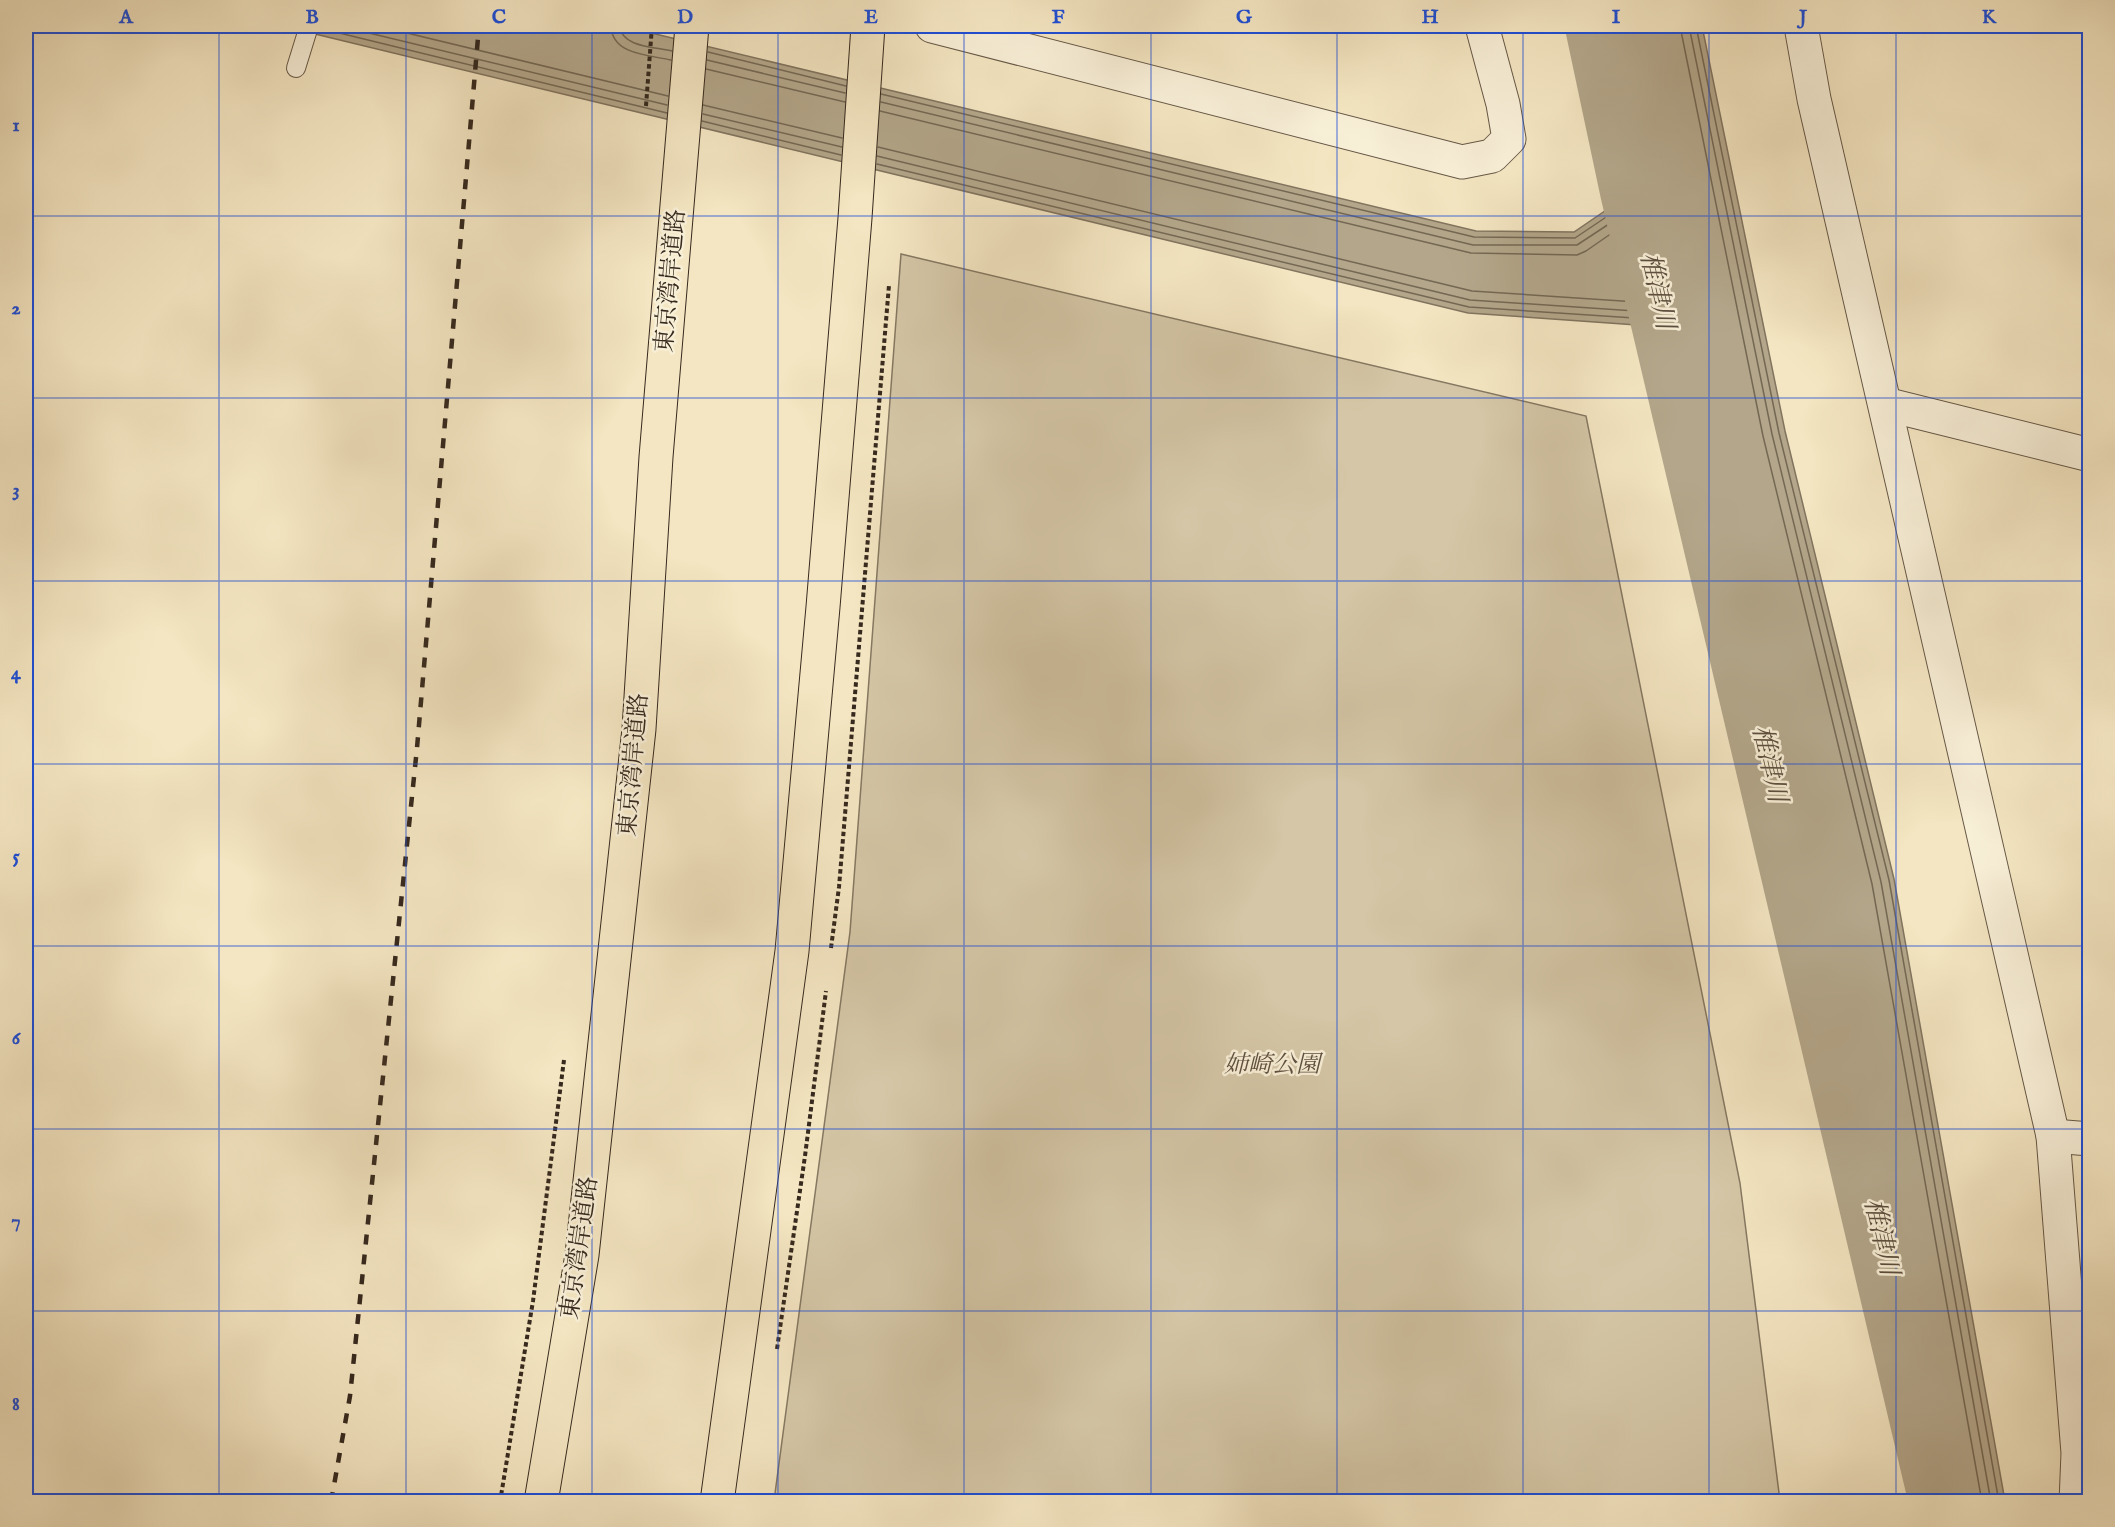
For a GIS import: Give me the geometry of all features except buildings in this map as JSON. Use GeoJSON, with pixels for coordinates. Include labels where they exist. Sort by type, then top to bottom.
{"type":"FeatureCollection","features":[{"type":"Feature","properties":{"kind":"highway","name":"東京湾岸道路"},"geometry":{"type":"LineString","coordinates":[[541,1502],[582,1255],[639,729],[656,457],[692,26]]}},
{"type":"Feature","properties":{"kind":"highway"},"geometry":{"type":"LineString","coordinates":[[717,1502],[792,951],[855,218],[868,26]]}},
{"type":"Feature","properties":{"kind":"street"},"geometry":{"type":"LineString","coordinates":[[932,26],[1462,162],[1492,156],[1509,139],[1503,104],[1482,26]]}},
{"type":"Feature","properties":{"kind":"street"},"geometry":{"type":"LineString","coordinates":[[1801,26],[1814,99],[2053,1136],[2078,1452],[2076,1502]]}},
{"type":"Feature","properties":{"kind":"street"},"geometry":{"type":"LineString","coordinates":[[1886,404],[2090,455]]}},
{"type":"Feature","properties":{"kind":"street"},"geometry":{"type":"LineString","coordinates":[[2053,1136],[2090,1139]]}},
{"type":"Feature","properties":{"kind":"lane"},"geometry":{"type":"LineString","coordinates":[[296,68],[309,26]]}},
{"type":"Feature","properties":{"kind":"path"},"geometry":{"type":"LineString","coordinates":[[646,114],[652,26]]}},
{"type":"Feature","properties":{"kind":"path"},"geometry":{"type":"LineString","coordinates":[[500,1502],[533,1301],[565,1054]]}},
{"type":"Feature","properties":{"kind":"green space","name":"姉崎公園"},"geometry":{"type":"Polygon","coordinates":[[[901,254],[1586,416],[1740,1183],[1780,1501],[774,1501],[850,932],[901,254]]]}},
{"type":"Feature","properties":{"kind":"water"},"geometry":{"type":"Polygon","coordinates":[[[282,26],[622,26],[1476,231],[1574,232],[1634,191],[1599,26],[1702,26],[1785,431],[1894,879],[2005,1501],[1943,1501],[1665,327],[1468,313],[282,26]]]}},
{"type":"Feature","properties":{"kind":"waterway","name":"椎津川"},"geometry":{"type":"LineString","coordinates":[[1599,26],[1634,191],[1943,1502]]}},
{"type":"Feature","properties":{"kind":"railway"},"geometry":{"type":"LineString","coordinates":[[331,1502],[350,1396],[417,748],[479,26]]}}]}
